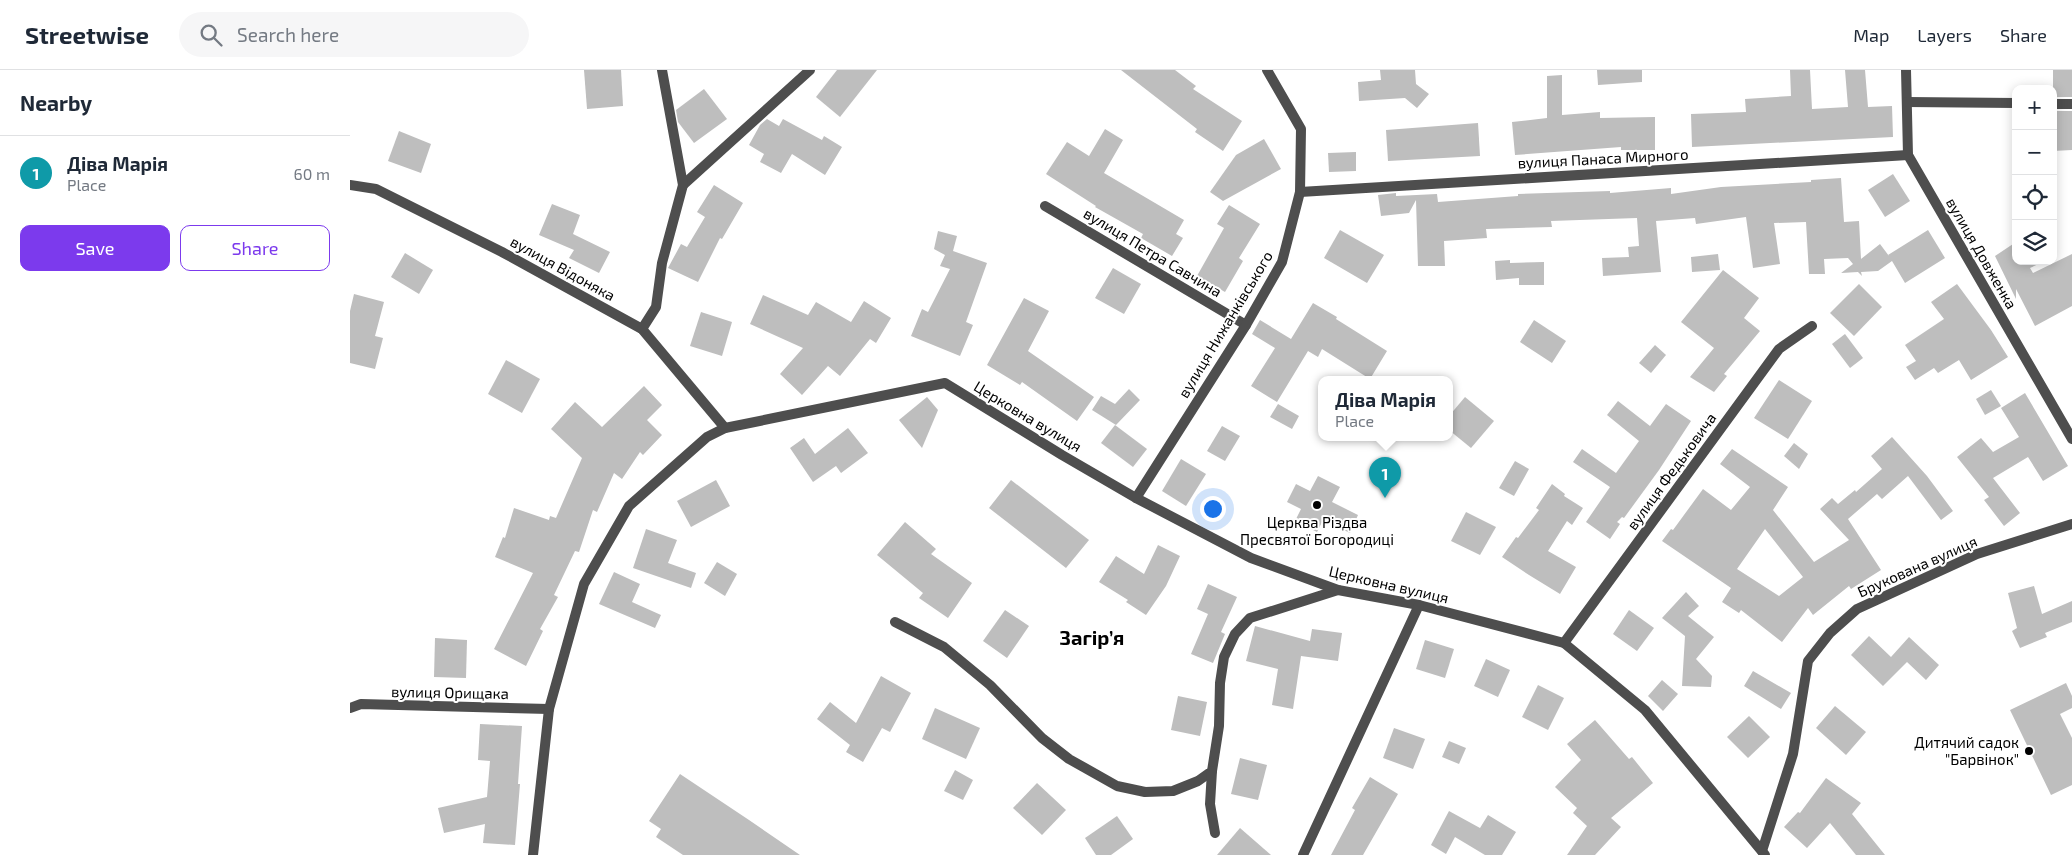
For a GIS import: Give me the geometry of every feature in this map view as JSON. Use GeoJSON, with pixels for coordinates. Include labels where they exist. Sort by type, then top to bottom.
{"type":"FeatureCollection","features":[{"type":"Feature","properties":{"kind":"street"},"geometry":{"type":"LineString","coordinates":[[642,329],[656,307],[662,264],[683,185],[662,70]]}},
{"type":"Feature","properties":{"kind":"street"},"geometry":{"type":"LineString","coordinates":[[683,185],[810,70]]}},
{"type":"Feature","properties":{"kind":"street","name":"вулиця Нижанківського"},"geometry":{"type":"LineString","coordinates":[[1136,498],[1246,325],[1282,262],[1300,192],[1301,129],[1267,70]]}},
{"type":"Feature","properties":{"kind":"street","name":"вулиця Довженка"},"geometry":{"type":"LineString","coordinates":[[1906,70],[1908,155],[2072,439]]}},
{"type":"Feature","properties":{"kind":"street"},"geometry":{"type":"LineString","coordinates":[[1907,102],[2012,103]]}},
{"type":"Feature","properties":{"kind":"street"},"geometry":{"type":"LineString","coordinates":[[2057,104],[2072,104]]}},
{"type":"Feature","properties":{"kind":"street","name":"вулиця Панаса Мирного"},"geometry":{"type":"LineString","coordinates":[[1300,192],[1908,155]]}},
{"type":"Feature","properties":{"kind":"street","name":"вулиця Відоняка"},"geometry":{"type":"LineString","coordinates":[[350,185],[376,188],[502,252],[642,329],[725,428]]}},
{"type":"Feature","properties":{"kind":"street","name":"вулиця Петра Савчина"},"geometry":{"type":"LineString","coordinates":[[1046,206],[1246,325]]}},
{"type":"Feature","properties":{"kind":"street","name":"вулиця Федьковича"},"geometry":{"type":"LineString","coordinates":[[1564,643],[1780,349],[1812,326]]}},
{"type":"Feature","properties":{"kind":"street","name":"Церковна вулиця"},"geometry":{"type":"LineString","coordinates":[[533,855],[549,709],[584,584],[629,506],[706,437],[725,428],[945,383],[1136,498],[1251,558],[1338,590],[1419,605],[1564,643],[1646,710],[1764,853]]}},
{"type":"Feature","properties":{"kind":"street","name":"Брукована вулиця"},"geometry":{"type":"LineString","coordinates":[[1764,853],[1793,754],[1808,661],[1830,633],[1857,609],[1978,554],[2072,524]]}},
{"type":"Feature","properties":{"kind":"street"},"geometry":{"type":"LineString","coordinates":[[1215,832],[1210,804],[1212,771],[1219,726],[1220,684],[1224,657],[1235,634],[1250,618],[1338,590]]}},
{"type":"Feature","properties":{"kind":"street"},"geometry":{"type":"LineString","coordinates":[[1303,855],[1419,605]]}},
{"type":"Feature","properties":{"kind":"street"},"geometry":{"type":"LineString","coordinates":[[895,622],[944,647],[990,685],[1042,738],[1069,759],[1117,786],[1145,792],[1173,790],[1198,781],[1212,771]]}},
{"type":"Feature","properties":{"kind":"street","name":"вулиця Орищака"},"geometry":{"type":"LineString","coordinates":[[350,708],[361,704],[549,709]]}},
{"type":"Feature","properties":{"kind":"building"},"geometry":{"type":"Polygon","coordinates":[[[584,70],[621,70],[623,106],[587,109],[584,70]]]}},
{"type":"Feature","properties":{"kind":"building"},"geometry":{"type":"Polygon","coordinates":[[[837,70],[877,70],[840,117],[816,97],[837,70]]]}},
{"type":"Feature","properties":{"kind":"building"},"geometry":{"type":"Polygon","coordinates":[[[1121,70],[1175,70],[1196,86],[1193,89],[1242,121],[1223,151],[1195,132],[1197,129],[1121,70]]]}},
{"type":"Feature","properties":{"kind":"building"},"geometry":{"type":"Polygon","coordinates":[[[1380,70],[1415,70],[1416,84],[1429,94],[1417,108],[1405,98],[1359,101],[1358,82],[1381,80],[1380,70]]]}},
{"type":"Feature","properties":{"kind":"building"},"geometry":{"type":"Polygon","coordinates":[[[1597,70],[1642,70],[1642,82],[1598,85],[1597,70]]]}},
{"type":"Feature","properties":{"kind":"building"},"geometry":{"type":"Polygon","coordinates":[[[1790,70],[1810,70],[1812,109],[1848,107],[1845,70],[1865,70],[1868,107],[1892,106],[1893,137],[1692,147],[1691,114],[1746,112],[1745,99],[1791,96],[1790,70]]]}},
{"type":"Feature","properties":{"kind":"building"},"geometry":{"type":"Polygon","coordinates":[[[2053,70],[2072,70],[2072,97],[2057,97],[2057,85],[2053,85],[2053,70]]]}},
{"type":"Feature","properties":{"kind":"building"},"geometry":{"type":"Polygon","coordinates":[[[1562,75],[1562,115],[1600,112],[1600,118],[1655,117],[1655,150],[1621,150],[1621,147],[1515,155],[1512,122],[1547,118],[1547,76],[1562,75]]]}},
{"type":"Feature","properties":{"kind":"building"},"geometry":{"type":"Polygon","coordinates":[[[704,89],[727,119],[694,143],[678,122],[676,110],[704,89]]]}},
{"type":"Feature","properties":{"kind":"building"},"geometry":{"type":"Polygon","coordinates":[[[2057,111],[2072,111],[2072,150],[2057,151],[2057,111]]]}},
{"type":"Feature","properties":{"kind":"building"},"geometry":{"type":"Polygon","coordinates":[[[767,119],[779,126],[783,119],[822,140],[824,136],[842,147],[825,175],[792,154],[781,173],[760,162],[764,154],[749,145],[760,125],[767,119]]]}},
{"type":"Feature","properties":{"kind":"building"},"geometry":{"type":"Polygon","coordinates":[[[1478,123],[1480,156],[1388,161],[1386,130],[1478,123]]]}},
{"type":"Feature","properties":{"kind":"building"},"geometry":{"type":"Polygon","coordinates":[[[1105,129],[1123,140],[1104,173],[1184,220],[1176,234],[1183,238],[1172,256],[1141,238],[1143,234],[1095,207],[1046,174],[1067,142],[1089,156],[1105,129]]]}},
{"type":"Feature","properties":{"kind":"building"},"geometry":{"type":"Polygon","coordinates":[[[399,131],[431,144],[421,173],[388,161],[399,131]]]}},
{"type":"Feature","properties":{"kind":"building"},"geometry":{"type":"Polygon","coordinates":[[[1264,139],[1281,169],[1223,201],[1210,192],[1236,155],[1264,139]]]}},
{"type":"Feature","properties":{"kind":"building"},"geometry":{"type":"Polygon","coordinates":[[[1356,152],[1356,171],[1329,172],[1328,153],[1356,152]]]}},
{"type":"Feature","properties":{"kind":"building"},"geometry":{"type":"Polygon","coordinates":[[[1893,174],[1910,201],[1885,217],[1868,190],[1893,174]]]}},
{"type":"Feature","properties":{"kind":"building"},"geometry":{"type":"Polygon","coordinates":[[[1841,178],[1844,222],[1859,221],[1861,259],[1880,244],[1888,255],[1928,230],[1945,258],[1905,283],[1892,261],[1878,271],[1861,272],[1862,276],[1858,272],[1841,273],[1853,264],[1848,258],[1824,259],[1825,274],[1809,274],[1806,222],[1774,223],[1780,264],[1753,268],[1746,217],[1696,224],[1695,218],[1656,221],[1661,272],[1603,276],[1602,258],[1629,257],[1628,247],[1639,246],[1637,218],[1551,221],[1552,227],[1486,229],[1487,238],[1444,241],[1445,266],[1418,266],[1416,200],[1409,213],[1381,216],[1378,195],[1396,193],[1396,196],[1437,194],[1438,202],[1518,196],[1518,194],[1610,191],[1610,193],[1671,188],[1671,194],[1721,187],[1811,182],[1811,180],[1841,178]]]}},
{"type":"Feature","properties":{"kind":"building"},"geometry":{"type":"Polygon","coordinates":[[[714,185],[743,203],[722,239],[720,238],[698,282],[668,268],[681,244],[687,247],[705,217],[697,212],[714,185]]]}},
{"type":"Feature","properties":{"kind":"building"},"geometry":{"type":"Polygon","coordinates":[[[552,204],[580,215],[573,234],[610,252],[599,273],[569,258],[574,250],[539,235],[552,204]]]}},
{"type":"Feature","properties":{"kind":"building"},"geometry":{"type":"Polygon","coordinates":[[[1229,205],[1260,224],[1239,258],[1243,261],[1225,292],[1197,276],[1224,228],[1217,224],[1229,205]]]}},
{"type":"Feature","properties":{"kind":"building"},"geometry":{"type":"Polygon","coordinates":[[[1340,230],[1384,255],[1367,283],[1324,258],[1340,230]]]}},
{"type":"Feature","properties":{"kind":"building"},"geometry":{"type":"Polygon","coordinates":[[[938,231],[957,236],[953,251],[987,263],[966,322],[973,325],[960,356],[911,336],[922,309],[928,312],[950,269],[940,266],[945,255],[934,249],[938,231]]]}},
{"type":"Feature","properties":{"kind":"building"},"geometry":{"type":"Polygon","coordinates":[[[2012,245],[2012,265],[2036,265],[2030,268],[2033,273],[2049,265],[2057,265],[2057,261],[2072,254],[2072,306],[2035,326],[2016,289],[2016,299],[1995,256],[2012,245]]]}},
{"type":"Feature","properties":{"kind":"building"},"geometry":{"type":"Polygon","coordinates":[[[405,253],[433,270],[419,294],[391,277],[405,253]]]}},
{"type":"Feature","properties":{"kind":"building"},"geometry":{"type":"Polygon","coordinates":[[[1718,254],[1720,270],[1692,272],[1691,257],[1718,254]]]}},
{"type":"Feature","properties":{"kind":"building"},"geometry":{"type":"Polygon","coordinates":[[[1510,260],[1510,263],[1544,262],[1544,285],[1519,285],[1519,278],[1496,280],[1495,261],[1510,260]]]}},
{"type":"Feature","properties":{"kind":"building"},"geometry":{"type":"Polygon","coordinates":[[[1113,268],[1141,284],[1124,314],[1095,298],[1113,268]]]}},
{"type":"Feature","properties":{"kind":"building"},"geometry":{"type":"Polygon","coordinates":[[[1723,270],[1759,298],[1744,318],[1760,331],[1724,374],[1727,376],[1714,392],[1690,377],[1714,348],[1681,322],[1723,270]]]}},
{"type":"Feature","properties":{"kind":"building"},"geometry":{"type":"Polygon","coordinates":[[[1859,284],[1882,307],[1854,336],[1830,313],[1859,284]]]}},
{"type":"Feature","properties":{"kind":"building"},"geometry":{"type":"Polygon","coordinates":[[[1957,284],[1991,330],[2008,357],[1971,380],[1959,360],[1938,373],[1934,368],[1915,380],[1906,367],[1916,361],[1905,345],[1944,319],[1931,302],[1957,284]]]}},
{"type":"Feature","properties":{"kind":"building"},"geometry":{"type":"Polygon","coordinates":[[[354,294],[384,302],[375,336],[383,338],[375,369],[350,363],[350,311],[354,294]]]}},
{"type":"Feature","properties":{"kind":"building"},"geometry":{"type":"Polygon","coordinates":[[[763,295],[808,315],[816,302],[851,322],[864,301],[891,318],[876,343],[870,339],[840,376],[828,366],[802,395],[780,374],[803,348],[750,324],[763,295]]]}},
{"type":"Feature","properties":{"kind":"building"},"geometry":{"type":"Polygon","coordinates":[[[1024,298],[1049,311],[1028,351],[1094,397],[1077,421],[1022,382],[1020,385],[987,365],[1024,298]]]}},
{"type":"Feature","properties":{"kind":"building"},"geometry":{"type":"Polygon","coordinates":[[[1313,303],[1387,351],[1372,376],[1365,376],[1322,349],[1318,357],[1308,351],[1277,402],[1251,386],[1275,348],[1252,334],[1260,320],[1291,339],[1313,303]]]}},
{"type":"Feature","properties":{"kind":"building"},"geometry":{"type":"Polygon","coordinates":[[[701,312],[732,322],[722,356],[690,346],[701,312]]]}},
{"type":"Feature","properties":{"kind":"building"},"geometry":{"type":"Polygon","coordinates":[[[1534,320],[1566,341],[1552,363],[1520,342],[1534,320]]]}},
{"type":"Feature","properties":{"kind":"building"},"geometry":{"type":"Polygon","coordinates":[[[1845,334],[1863,358],[1850,368],[1832,344],[1845,334]]]}},
{"type":"Feature","properties":{"kind":"building"},"geometry":{"type":"Polygon","coordinates":[[[1655,345],[1666,355],[1651,373],[1639,363],[1655,345]]]}},
{"type":"Feature","properties":{"kind":"building"},"geometry":{"type":"Polygon","coordinates":[[[506,360],[540,379],[522,413],[488,394],[506,360]]]}},
{"type":"Feature","properties":{"kind":"building"},"geometry":{"type":"Polygon","coordinates":[[[1779,380],[1812,401],[1788,439],[1754,418],[1779,380]]]}},
{"type":"Feature","properties":{"kind":"building"},"geometry":{"type":"Polygon","coordinates":[[[644,386],[662,405],[647,420],[662,435],[643,455],[640,452],[622,479],[614,473],[597,512],[593,510],[579,552],[575,551],[554,595],[558,597],[540,629],[543,631],[526,666],[494,649],[533,573],[495,557],[503,537],[505,538],[514,508],[549,520],[550,516],[556,518],[582,458],[551,429],[575,402],[602,427],[644,386]]]}},
{"type":"Feature","properties":{"kind":"building"},"geometry":{"type":"Polygon","coordinates":[[[1129,389],[1140,400],[1116,425],[1092,410],[1101,396],[1115,404],[1129,389]]]}},
{"type":"Feature","properties":{"kind":"building"},"geometry":{"type":"Polygon","coordinates":[[[1991,390],[2001,406],[1985,415],[1976,399],[1991,390]]]}},
{"type":"Feature","properties":{"kind":"building"},"geometry":{"type":"Polygon","coordinates":[[[2025,393],[2068,466],[2043,481],[2028,457],[1993,478],[2020,513],[2004,526],[1984,500],[1989,497],[1957,457],[1981,438],[1993,452],[2019,437],[2001,408],[2025,393]]]}},
{"type":"Feature","properties":{"kind":"building"},"geometry":{"type":"Polygon","coordinates":[[[927,397],[938,410],[922,448],[899,420],[927,397]]]}},
{"type":"Feature","properties":{"kind":"building"},"geometry":{"type":"Polygon","coordinates":[[[1465,397],[1494,421],[1471,448],[1453,433],[1453,411],[1465,397]]]}},
{"type":"Feature","properties":{"kind":"building"},"geometry":{"type":"Polygon","coordinates":[[[1618,401],[1650,426],[1666,404],[1691,421],[1659,470],[1624,518],[1622,517],[1617,522],[1620,524],[1610,539],[1586,522],[1610,487],[1573,462],[1582,449],[1616,473],[1639,441],[1607,415],[1618,401]]]}},
{"type":"Feature","properties":{"kind":"building"},"geometry":{"type":"Polygon","coordinates":[[[1278,404],[1299,416],[1292,429],[1270,417],[1278,404]]]}},
{"type":"Feature","properties":{"kind":"building"},"geometry":{"type":"Polygon","coordinates":[[[1115,425],[1147,449],[1133,467],[1101,443],[1115,425]]]}},
{"type":"Feature","properties":{"kind":"building"},"geometry":{"type":"Polygon","coordinates":[[[1222,426],[1240,436],[1225,461],[1207,451],[1222,426]]]}},
{"type":"Feature","properties":{"kind":"building"},"geometry":{"type":"Polygon","coordinates":[[[848,428],[868,453],[841,473],[836,466],[813,482],[790,448],[804,438],[815,454],[848,428]]]}},
{"type":"Feature","properties":{"kind":"building"},"geometry":{"type":"Polygon","coordinates":[[[1892,437],[1927,476],[1953,511],[1941,520],[1908,476],[1882,499],[1877,494],[1848,519],[1881,570],[1851,589],[1849,586],[1813,615],[1808,608],[1782,642],[1741,610],[1739,613],[1722,602],[1731,588],[1662,541],[1671,529],[1673,530],[1703,489],[1731,510],[1750,487],[1720,464],[1732,449],[1788,487],[1773,510],[1814,562],[1849,540],[1820,509],[1832,498],[1838,504],[1855,490],[1856,492],[1882,469],[1871,456],[1892,437]],[[1765,529],[1737,569],[1779,596],[1803,577],[1765,529]]]}},
{"type":"Feature","properties":{"kind":"building"},"geometry":{"type":"Polygon","coordinates":[[[1794,443],[1808,454],[1799,469],[1784,456],[1794,443]]]}},
{"type":"Feature","properties":{"kind":"building"},"geometry":{"type":"Polygon","coordinates":[[[1181,459],[1206,474],[1186,506],[1162,491],[1181,459]]]}},
{"type":"Feature","properties":{"kind":"building"},"geometry":{"type":"Polygon","coordinates":[[[1515,461],[1529,469],[1514,496],[1499,488],[1515,461]]]}},
{"type":"Feature","properties":{"kind":"building","name":"Церква Різдва Пресвятої Богородиці"},"geometry":{"type":"Polygon","coordinates":[[[1318,476],[1340,487],[1332,502],[1358,515],[1350,533],[1323,520],[1317,532],[1295,521],[1301,509],[1287,502],[1296,484],[1310,491],[1318,476]]]}},
{"type":"Feature","properties":{"kind":"building"},"geometry":{"type":"Polygon","coordinates":[[[716,480],[730,506],[691,527],[677,501],[716,480]]]}},
{"type":"Feature","properties":{"kind":"building"},"geometry":{"type":"Polygon","coordinates":[[[1011,480],[1089,540],[1066,568],[989,508],[1011,480]]]}},
{"type":"Feature","properties":{"kind":"building"},"geometry":{"type":"Polygon","coordinates":[[[1552,484],[1565,494],[1564,496],[1583,508],[1572,525],[1567,521],[1548,551],[1576,567],[1560,594],[1502,557],[1539,510],[1536,508],[1552,484]]]}},
{"type":"Feature","properties":{"kind":"building"},"geometry":{"type":"Polygon","coordinates":[[[1466,512],[1496,527],[1480,555],[1451,541],[1466,512]]]}},
{"type":"Feature","properties":{"kind":"building"},"geometry":{"type":"Polygon","coordinates":[[[905,522],[936,549],[931,554],[972,583],[948,618],[919,598],[923,593],[877,555],[905,522]]]}},
{"type":"Feature","properties":{"kind":"building"},"geometry":{"type":"Polygon","coordinates":[[[646,529],[677,540],[668,563],[696,573],[691,588],[633,568],[646,529]]]}},
{"type":"Feature","properties":{"kind":"building"},"geometry":{"type":"Polygon","coordinates":[[[1158,545],[1180,556],[1166,586],[1146,615],[1126,602],[1128,600],[1099,582],[1116,556],[1144,574],[1158,545]]]}},
{"type":"Feature","properties":{"kind":"building"},"geometry":{"type":"Polygon","coordinates":[[[717,562],[737,574],[725,596],[704,583],[717,562]]]}},
{"type":"Feature","properties":{"kind":"building"},"geometry":{"type":"Polygon","coordinates":[[[614,572],[640,584],[632,602],[661,615],[655,628],[599,604],[614,572]]]}},
{"type":"Feature","properties":{"kind":"building"},"geometry":{"type":"Polygon","coordinates":[[[1208,584],[1237,597],[1221,632],[1225,634],[1213,663],[1191,654],[1208,614],[1197,609],[1208,584]]]}},
{"type":"Feature","properties":{"kind":"building"},"geometry":{"type":"Polygon","coordinates":[[[2034,586],[2042,614],[2072,601],[2072,622],[2045,633],[2047,637],[2020,648],[2012,631],[2017,628],[2008,593],[2034,586]]]}},
{"type":"Feature","properties":{"kind":"building"},"geometry":{"type":"Polygon","coordinates":[[[1686,592],[1699,606],[1688,616],[1714,637],[1696,659],[1712,676],[1711,687],[1682,686],[1685,636],[1662,618],[1686,592]]]}},
{"type":"Feature","properties":{"kind":"building"},"geometry":{"type":"Polygon","coordinates":[[[1005,610],[1029,626],[1007,658],[983,641],[1005,610]]]}},
{"type":"Feature","properties":{"kind":"building"},"geometry":{"type":"Polygon","coordinates":[[[1629,610],[1654,628],[1637,651],[1613,634],[1629,610]]]}},
{"type":"Feature","properties":{"kind":"building"},"geometry":{"type":"Polygon","coordinates":[[[1255,626],[1310,641],[1312,629],[1342,633],[1338,661],[1301,656],[1293,709],[1272,705],[1278,669],[1246,661],[1255,626]]]}},
{"type":"Feature","properties":{"kind":"building"},"geometry":{"type":"Polygon","coordinates":[[[1869,636],[1891,657],[1909,637],[1939,665],[1926,680],[1907,662],[1883,686],[1851,655],[1869,636]]]}},
{"type":"Feature","properties":{"kind":"building"},"geometry":{"type":"Polygon","coordinates":[[[435,638],[467,640],[466,678],[434,677],[435,638]]]}},
{"type":"Feature","properties":{"kind":"building"},"geometry":{"type":"Polygon","coordinates":[[[1425,640],[1454,649],[1445,678],[1416,669],[1425,640]]]}},
{"type":"Feature","properties":{"kind":"building"},"geometry":{"type":"Polygon","coordinates":[[[1486,659],[1510,670],[1498,697],[1474,686],[1486,659]]]}},
{"type":"Feature","properties":{"kind":"building"},"geometry":{"type":"Polygon","coordinates":[[[1753,671],[1791,693],[1781,709],[1744,686],[1753,671]]]}},
{"type":"Feature","properties":{"kind":"building"},"geometry":{"type":"Polygon","coordinates":[[[881,676],[911,693],[890,732],[882,728],[863,762],[846,752],[850,745],[817,719],[830,702],[856,723],[881,676]]]}},
{"type":"Feature","properties":{"kind":"building"},"geometry":{"type":"Polygon","coordinates":[[[1662,680],[1678,694],[1663,711],[1648,696],[1662,680]]]}},
{"type":"Feature","properties":{"kind":"building"},"geometry":{"type":"Polygon","coordinates":[[[2066,683],[2072,696],[2072,708],[2060,714],[2072,738],[2072,785],[2051,795],[2010,710],[2066,683]]]}},
{"type":"Feature","properties":{"kind":"building"},"geometry":{"type":"Polygon","coordinates":[[[1538,685],[1564,698],[1548,730],[1522,717],[1538,685]]]}},
{"type":"Feature","properties":{"kind":"building"},"geometry":{"type":"Polygon","coordinates":[[[1178,696],[1207,702],[1200,736],[1171,730],[1178,696]]]}},
{"type":"Feature","properties":{"kind":"building"},"geometry":{"type":"Polygon","coordinates":[[[1835,706],[1866,732],[1846,755],[1816,728],[1835,706]]]}},
{"type":"Feature","properties":{"kind":"building"},"geometry":{"type":"Polygon","coordinates":[[[935,708],[980,728],[966,759],[922,739],[935,708]]]}},
{"type":"Feature","properties":{"kind":"building"},"geometry":{"type":"Polygon","coordinates":[[[1749,716],[1770,737],[1748,758],[1727,737],[1749,716]]]}},
{"type":"Feature","properties":{"kind":"building"},"geometry":{"type":"Polygon","coordinates":[[[1595,720],[1629,759],[1632,757],[1653,783],[1611,818],[1621,827],[1595,855],[1567,855],[1587,826],[1573,813],[1577,808],[1555,787],[1581,760],[1567,744],[1595,720]]]}},
{"type":"Feature","properties":{"kind":"building"},"geometry":{"type":"Polygon","coordinates":[[[480,724],[522,726],[515,845],[483,843],[485,824],[444,833],[438,808],[487,797],[490,761],[478,760],[480,724]]]}},
{"type":"Feature","properties":{"kind":"building"},"geometry":{"type":"Polygon","coordinates":[[[1394,728],[1425,739],[1413,769],[1383,758],[1394,728]]]}},
{"type":"Feature","properties":{"kind":"building"},"geometry":{"type":"Polygon","coordinates":[[[1449,741],[1466,748],[1459,764],[1442,757],[1449,741]]]}},
{"type":"Feature","properties":{"kind":"building"},"geometry":{"type":"Polygon","coordinates":[[[1240,758],[1267,765],[1258,800],[1231,794],[1240,758]]]}},
{"type":"Feature","properties":{"kind":"building"},"geometry":{"type":"Polygon","coordinates":[[[955,770],[973,780],[963,800],[944,791],[955,770]]]}},
{"type":"Feature","properties":{"kind":"building"},"geometry":{"type":"Polygon","coordinates":[[[680,774],[800,855],[683,855],[656,837],[661,829],[649,821],[680,774]]]}},
{"type":"Feature","properties":{"kind":"building"},"geometry":{"type":"Polygon","coordinates":[[[1370,777],[1398,794],[1363,855],[1331,855],[1355,810],[1352,808],[1370,777]]]}},
{"type":"Feature","properties":{"kind":"building"},"geometry":{"type":"Polygon","coordinates":[[[1826,778],[1861,803],[1852,814],[1885,855],[1856,855],[1830,823],[1807,848],[1784,827],[1798,812],[1800,813],[1826,778]]]}},
{"type":"Feature","properties":{"kind":"building"},"geometry":{"type":"Polygon","coordinates":[[[1037,783],[1066,810],[1042,835],[1013,808],[1037,783]]]}},
{"type":"Feature","properties":{"kind":"building"},"geometry":{"type":"Polygon","coordinates":[[[1449,811],[1480,828],[1488,815],[1516,832],[1502,855],[1485,855],[1455,837],[1446,854],[1431,845],[1449,811]]]}},
{"type":"Feature","properties":{"kind":"building"},"geometry":{"type":"Polygon","coordinates":[[[1117,816],[1133,839],[1111,855],[1096,855],[1085,838],[1117,816]]]}},
{"type":"Feature","properties":{"kind":"building"},"geometry":{"type":"Polygon","coordinates":[[[1240,828],[1271,855],[1217,855],[1240,828]]]}},
{"type":"Feature","properties":{"kind":"place","name":"Діва Марія"},"geometry":{"type":"Point","coordinates":[1385,498]}},
{"type":"Feature","properties":{"kind":"place","name":"Церква Різдва Пресвятої Богородиці"},"geometry":{"type":"Point","coordinates":[1317,505]}},
{"type":"Feature","properties":{"kind":"place","name":"Дитячий садок \"Барвінок\""},"geometry":{"type":"Point","coordinates":[2029,751]}},
{"type":"Feature","properties":{"kind":"district","name":"Загір’я"},"geometry":{"type":"Point","coordinates":[1092,637]}}]}
